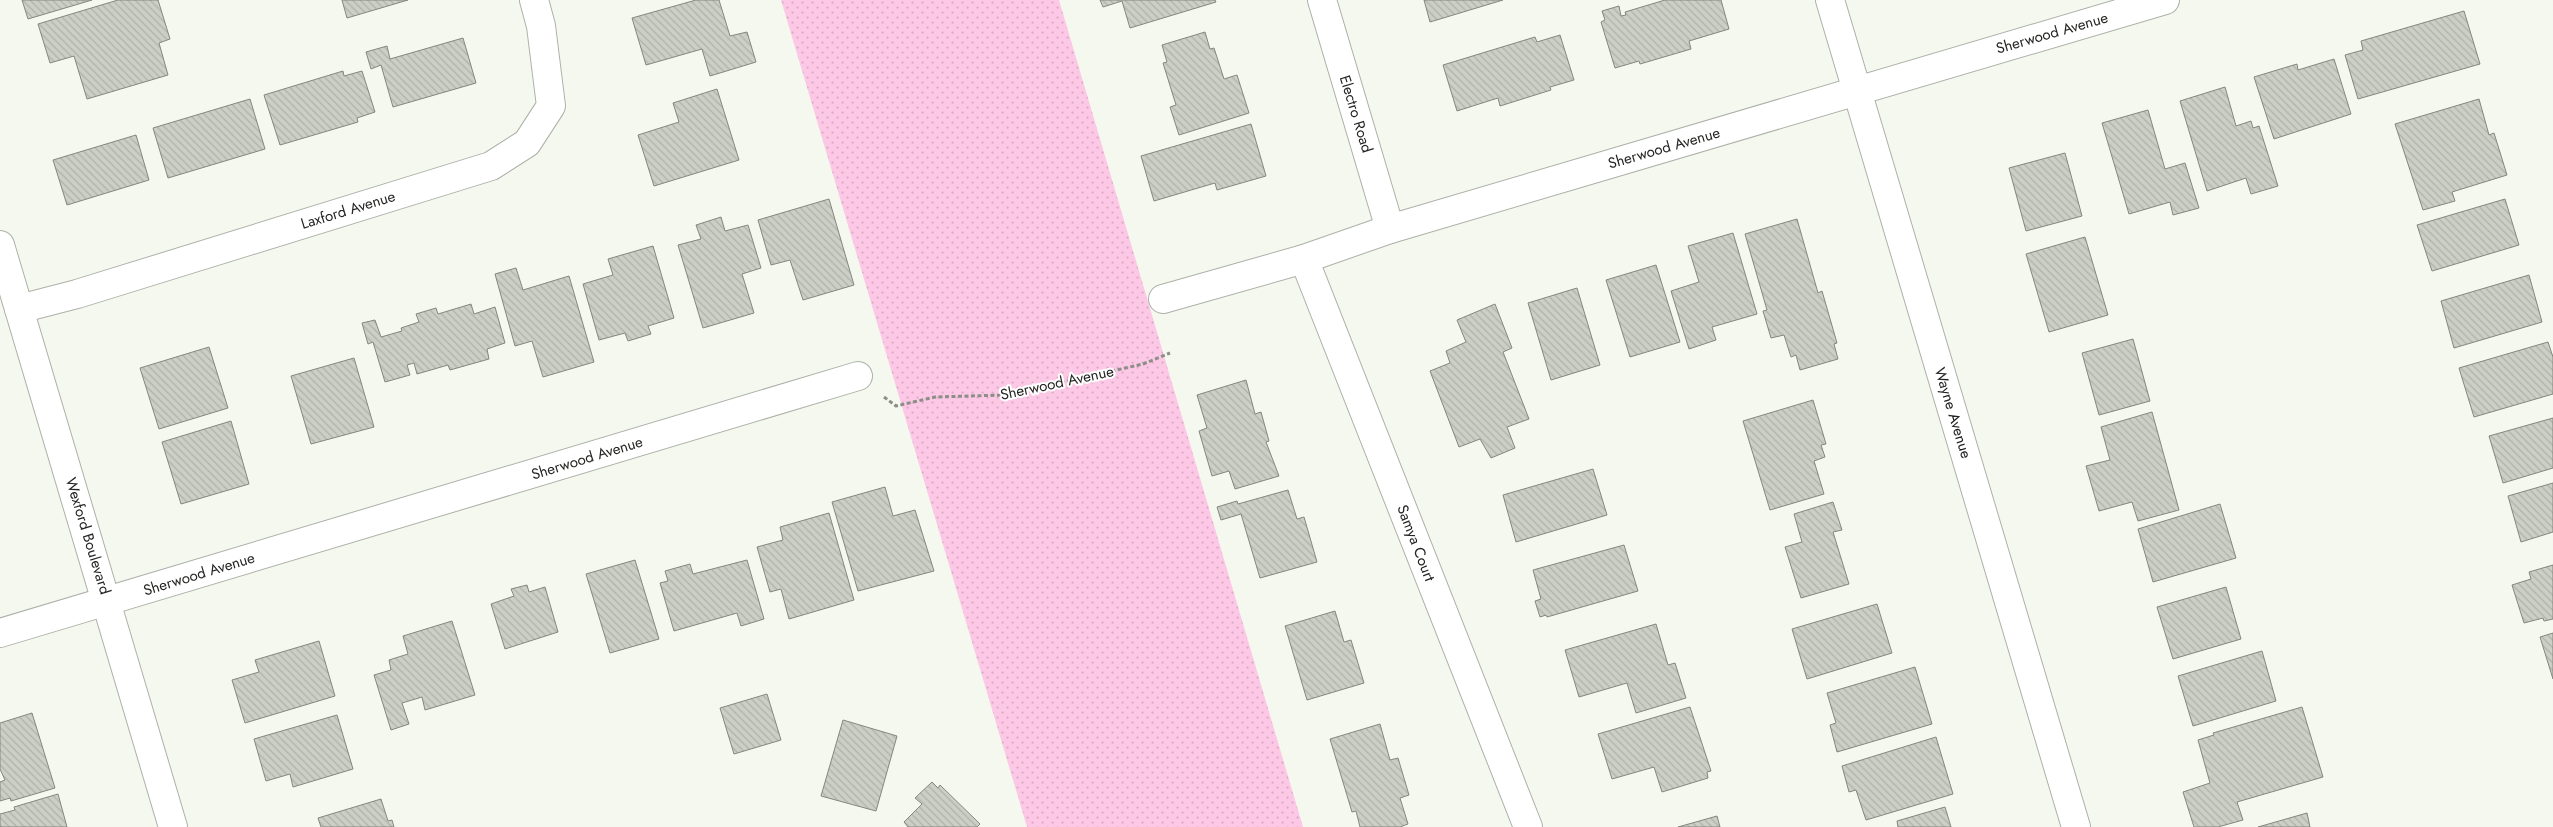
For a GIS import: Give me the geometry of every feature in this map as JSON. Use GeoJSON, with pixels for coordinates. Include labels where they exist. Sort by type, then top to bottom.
{"type":"FeatureCollection","features":[{"type":"Feature","properties":{"kind":"street","name":"Laxford Avenue"},"geometry":{"type":"LineString","coordinates":[[19,309],[77,294],[491,166],[527,142],[551,106],[542,26],[534,0]]}},
{"type":"Feature","properties":{"kind":"street","name":"Electro Road"},"geometry":{"type":"LineString","coordinates":[[1322,0],[1390,229]]}},
{"type":"Feature","properties":{"kind":"street","name":"Wayne Avenue"},"geometry":{"type":"LineString","coordinates":[[1830,0],[2076,827]]}},
{"type":"Feature","properties":{"kind":"street","name":"Sherwood Avenue"},"geometry":{"type":"LineString","coordinates":[[1163,299],[1304,259],[1390,229],[2165,0]]}},
{"type":"Feature","properties":{"kind":"street","name":"Wexford Boulevard"},"geometry":{"type":"LineString","coordinates":[[0,245],[108,602],[173,827]]}},
{"type":"Feature","properties":{"kind":"street","name":"Samya Court"},"geometry":{"type":"LineString","coordinates":[[1304,259],[1528,827]]}},
{"type":"Feature","properties":{"kind":"street","name":"Sherwood Avenue"},"geometry":{"type":"LineString","coordinates":[[0,634],[858,376]]}},
{"type":"Feature","properties":{"kind":"path","name":"Sherwood Avenue"},"geometry":{"type":"LineString","coordinates":[[858,376],[896,406],[935,397],[1006,395],[1143,364],[1170,354]]}},
{"type":"Feature","properties":{"kind":"shaded area"},"geometry":{"type":"Polygon","coordinates":[[[781,0],[1059,0],[1303,827],[1027,827],[781,0]]]}},
{"type":"Feature","properties":{"kind":"building"},"geometry":{"type":"Polygon","coordinates":[[[22,0],[92,0],[28,19],[22,0]]]}},
{"type":"Feature","properties":{"kind":"building"},"geometry":{"type":"Polygon","coordinates":[[[118,0],[158,0],[170,39],[159,43],[168,75],[87,99],[74,56],[50,63],[38,24],[118,0]]]}},
{"type":"Feature","properties":{"kind":"building"},"geometry":{"type":"Polygon","coordinates":[[[342,0],[408,0],[347,18],[342,0]]]}},
{"type":"Feature","properties":{"kind":"building"},"geometry":{"type":"Polygon","coordinates":[[[696,0],[719,0],[730,36],[747,32],[756,62],[710,76],[702,49],[646,65],[632,18],[696,0]]]}},
{"type":"Feature","properties":{"kind":"building"},"geometry":{"type":"Polygon","coordinates":[[[1100,0],[1215,0],[1216,2],[1130,28],[1122,1],[1103,7],[1100,0]]]}},
{"type":"Feature","properties":{"kind":"building"},"geometry":{"type":"Polygon","coordinates":[[[1424,0],[1503,0],[1430,22],[1424,0]]]}},
{"type":"Feature","properties":{"kind":"building"},"geometry":{"type":"Polygon","coordinates":[[[1665,0],[1721,0],[1729,29],[1689,41],[1691,49],[1640,64],[1639,61],[1615,68],[1601,22],[1605,20],[1602,11],[1619,6],[1621,16],[1626,15],[1625,12],[1665,0]]]}},
{"type":"Feature","properties":{"kind":"building"},"geometry":{"type":"Polygon","coordinates":[[[2464,11],[2480,64],[2358,99],[2345,55],[2363,50],[2361,41],[2464,11]]]}},
{"type":"Feature","properties":{"kind":"building"},"geometry":{"type":"Polygon","coordinates":[[[1205,32],[1210,49],[1214,48],[1224,79],[1237,75],[1249,113],[1179,135],[1170,107],[1176,105],[1163,63],[1167,62],[1162,45],[1205,32]]]}},
{"type":"Feature","properties":{"kind":"building"},"geometry":{"type":"Polygon","coordinates":[[[1560,35],[1574,80],[1550,87],[1551,90],[1500,106],[1498,98],[1457,111],[1443,65],[1535,37],[1537,42],[1560,35]]]}},
{"type":"Feature","properties":{"kind":"building"},"geometry":{"type":"Polygon","coordinates":[[[463,38],[476,83],[393,107],[381,65],[371,69],[366,52],[387,46],[390,59],[463,38]]]}},
{"type":"Feature","properties":{"kind":"building"},"geometry":{"type":"Polygon","coordinates":[[[2334,59],[2351,114],[2274,139],[2254,77],[2297,64],[2298,70],[2334,59]]]}},
{"type":"Feature","properties":{"kind":"building"},"geometry":{"type":"Polygon","coordinates":[[[343,71],[344,76],[362,71],[375,112],[357,118],[358,122],[280,145],[264,95],[343,71]]]}},
{"type":"Feature","properties":{"kind":"building"},"geometry":{"type":"Polygon","coordinates":[[[2225,87],[2236,126],[2251,121],[2253,128],[2259,126],[2278,186],[2251,194],[2246,178],[2207,191],[2180,101],[2225,87]]]}},
{"type":"Feature","properties":{"kind":"building"},"geometry":{"type":"Polygon","coordinates":[[[717,89],[739,160],[654,186],[638,135],[679,122],[673,103],[717,89]]]}},
{"type":"Feature","properties":{"kind":"building"},"geometry":{"type":"Polygon","coordinates":[[[250,99],[265,149],[168,178],[153,128],[250,99]]]}},
{"type":"Feature","properties":{"kind":"building"},"geometry":{"type":"Polygon","coordinates":[[[2479,99],[2489,135],[2494,133],[2507,175],[2452,192],[2455,201],[2423,210],[2395,124],[2479,99]]]}},
{"type":"Feature","properties":{"kind":"building"},"geometry":{"type":"Polygon","coordinates":[[[2148,110],[2165,169],[2185,163],[2199,208],[2173,215],[2170,202],[2129,214],[2102,123],[2148,110]]]}},
{"type":"Feature","properties":{"kind":"building"},"geometry":{"type":"Polygon","coordinates":[[[1251,124],[1266,176],[1217,190],[1215,183],[1154,201],[1141,156],[1251,124]]]}},
{"type":"Feature","properties":{"kind":"building"},"geometry":{"type":"Polygon","coordinates":[[[136,135],[149,180],[67,205],[53,160],[136,135]]]}},
{"type":"Feature","properties":{"kind":"building"},"geometry":{"type":"Polygon","coordinates":[[[2065,153],[2082,216],[2026,231],[2009,168],[2065,153]]]}},
{"type":"Feature","properties":{"kind":"building"},"geometry":{"type":"Polygon","coordinates":[[[829,199],[854,285],[803,300],[790,260],[771,265],[758,220],[829,199]]]}},
{"type":"Feature","properties":{"kind":"building"},"geometry":{"type":"Polygon","coordinates":[[[2505,199],[2519,245],[2432,271],[2417,225],[2505,199]]]}},
{"type":"Feature","properties":{"kind":"building"},"geometry":{"type":"Polygon","coordinates":[[[721,217],[725,231],[748,225],[761,268],[742,274],[754,313],[703,328],[678,245],[701,239],[696,225],[721,217]]]}},
{"type":"Feature","properties":{"kind":"building"},"geometry":{"type":"Polygon","coordinates":[[[1797,219],[1818,293],[1822,291],[1837,343],[1834,344],[1838,359],[1800,370],[1796,355],[1791,357],[1784,335],[1771,338],[1763,311],[1767,310],[1745,234],[1797,219]]]}},
{"type":"Feature","properties":{"kind":"building"},"geometry":{"type":"Polygon","coordinates":[[[1733,233],[1757,314],[1712,327],[1716,340],[1689,349],[1671,291],[1699,282],[1688,246],[1733,233]]]}},
{"type":"Feature","properties":{"kind":"building"},"geometry":{"type":"Polygon","coordinates":[[[2085,237],[2108,315],[2049,332],[2026,254],[2085,237]]]}},
{"type":"Feature","properties":{"kind":"building"},"geometry":{"type":"Polygon","coordinates":[[[653,246],[674,318],[648,326],[651,334],[628,341],[625,333],[599,340],[583,284],[613,275],[608,259],[653,246]]]}},
{"type":"Feature","properties":{"kind":"building"},"geometry":{"type":"Polygon","coordinates":[[[1656,265],[1680,342],[1630,357],[1606,280],[1656,265]]]}},
{"type":"Feature","properties":{"kind":"building"},"geometry":{"type":"Polygon","coordinates":[[[516,268],[523,290],[569,276],[594,362],[543,377],[532,341],[515,346],[495,274],[516,268]]]}},
{"type":"Feature","properties":{"kind":"building"},"geometry":{"type":"Polygon","coordinates":[[[2529,275],[2542,322],[2454,348],[2441,301],[2529,275]]]}},
{"type":"Feature","properties":{"kind":"building"},"geometry":{"type":"Polygon","coordinates":[[[1577,288],[1600,365],[1551,380],[1528,303],[1577,288]]]}},
{"type":"Feature","properties":{"kind":"building"},"geometry":{"type":"Polygon","coordinates":[[[471,304],[474,314],[495,307],[505,343],[487,349],[489,359],[450,370],[448,365],[417,374],[414,363],[407,365],[410,375],[385,382],[373,342],[368,344],[362,323],[375,320],[381,337],[402,331],[401,328],[419,322],[416,314],[436,308],[438,314],[471,304]]]}},
{"type":"Feature","properties":{"kind":"building"},"geometry":{"type":"Polygon","coordinates":[[[1495,304],[1512,348],[1503,352],[1529,419],[1507,427],[1515,448],[1491,458],[1480,439],[1459,447],[1430,371],[1450,363],[1446,351],[1466,342],[1457,320],[1495,304]]]}},
{"type":"Feature","properties":{"kind":"building"},"geometry":{"type":"Polygon","coordinates":[[[2133,339],[2150,401],[2099,415],[2082,353],[2133,339]]]}},
{"type":"Feature","properties":{"kind":"building"},"geometry":{"type":"Polygon","coordinates":[[[2548,342],[2553,357],[2553,394],[2474,417],[2459,368],[2548,342]]]}},
{"type":"Feature","properties":{"kind":"building"},"geometry":{"type":"Polygon","coordinates":[[[209,347],[228,408],[159,429],[140,368],[209,347]]]}},
{"type":"Feature","properties":{"kind":"building"},"geometry":{"type":"Polygon","coordinates":[[[354,358],[374,427],[311,444],[291,376],[354,358]]]}},
{"type":"Feature","properties":{"kind":"building"},"geometry":{"type":"Polygon","coordinates":[[[1246,380],[1255,414],[1261,412],[1269,441],[1266,442],[1279,476],[1235,489],[1229,471],[1212,476],[1199,431],[1207,428],[1197,395],[1246,380]]]}},
{"type":"Feature","properties":{"kind":"building"},"geometry":{"type":"Polygon","coordinates":[[[1813,400],[1826,444],[1821,445],[1825,457],[1814,461],[1824,494],[1770,510],[1743,421],[1813,400]]]}},
{"type":"Feature","properties":{"kind":"building"},"geometry":{"type":"Polygon","coordinates":[[[2152,412],[2179,510],[2138,521],[2132,502],[2099,511],[2086,466],[2110,460],[2101,427],[2152,412]]]}},
{"type":"Feature","properties":{"kind":"building"},"geometry":{"type":"Polygon","coordinates":[[[2553,418],[2553,468],[2503,483],[2489,436],[2553,418]]]}},
{"type":"Feature","properties":{"kind":"building"},"geometry":{"type":"Polygon","coordinates":[[[231,421],[249,484],[181,504],[162,442],[231,421]]]}},
{"type":"Feature","properties":{"kind":"building"},"geometry":{"type":"Polygon","coordinates":[[[1593,469],[1607,515],[1516,542],[1503,495],[1593,469]]]}},
{"type":"Feature","properties":{"kind":"building"},"geometry":{"type":"Polygon","coordinates":[[[2553,483],[2553,532],[2521,542],[2508,496],[2553,483]]]}},
{"type":"Feature","properties":{"kind":"building"},"geometry":{"type":"Polygon","coordinates":[[[885,487],[893,516],[915,510],[934,571],[858,591],[832,502],[885,487]]]}},
{"type":"Feature","properties":{"kind":"building"},"geometry":{"type":"Polygon","coordinates":[[[1288,490],[1297,519],[1304,517],[1317,562],[1260,578],[1241,514],[1221,520],[1217,507],[1237,501],[1238,504],[1288,490]]]}},
{"type":"Feature","properties":{"kind":"building"},"geometry":{"type":"Polygon","coordinates":[[[1833,502],[1842,530],[1833,532],[1849,584],[1801,598],[1785,547],[1802,542],[1794,514],[1833,502]]]}},
{"type":"Feature","properties":{"kind":"building"},"geometry":{"type":"Polygon","coordinates":[[[2220,504],[2236,558],[2153,582],[2138,529],[2220,504]]]}},
{"type":"Feature","properties":{"kind":"building"},"geometry":{"type":"Polygon","coordinates":[[[829,513],[854,600],[789,619],[781,589],[770,592],[757,547],[783,540],[780,527],[829,513]]]}},
{"type":"Feature","properties":{"kind":"building"},"geometry":{"type":"Polygon","coordinates":[[[1624,545],[1638,591],[1547,617],[1546,615],[1540,617],[1535,601],[1541,599],[1533,570],[1624,545]]]}},
{"type":"Feature","properties":{"kind":"building"},"geometry":{"type":"Polygon","coordinates":[[[635,560],[659,639],[610,653],[586,574],[635,560]]]}},
{"type":"Feature","properties":{"kind":"building"},"geometry":{"type":"Polygon","coordinates":[[[747,560],[764,619],[741,626],[737,613],[674,631],[660,583],[668,581],[665,571],[690,564],[693,574],[747,560]]]}},
{"type":"Feature","properties":{"kind":"building"},"geometry":{"type":"Polygon","coordinates":[[[2553,565],[2553,619],[2544,621],[2543,618],[2524,623],[2512,585],[2531,579],[2529,572],[2553,565]]]}},
{"type":"Feature","properties":{"kind":"building"},"geometry":{"type":"Polygon","coordinates":[[[527,585],[529,592],[545,587],[558,632],[505,649],[491,604],[514,596],[511,589],[527,585]]]}},
{"type":"Feature","properties":{"kind":"building"},"geometry":{"type":"Polygon","coordinates":[[[2226,587],[2241,639],[2173,659],[2157,607],[2226,587]]]}},
{"type":"Feature","properties":{"kind":"building"},"geometry":{"type":"Polygon","coordinates":[[[1877,604],[1892,653],[1807,679],[1792,629],[1877,604]]]}},
{"type":"Feature","properties":{"kind":"building"},"geometry":{"type":"Polygon","coordinates":[[[1335,611],[1344,642],[1351,640],[1364,683],[1307,700],[1285,626],[1335,611]]]}},
{"type":"Feature","properties":{"kind":"building"},"geometry":{"type":"Polygon","coordinates":[[[452,621],[475,695],[425,710],[422,697],[402,703],[409,724],[391,730],[374,675],[391,670],[389,660],[408,654],[403,636],[452,621]]]}},
{"type":"Feature","properties":{"kind":"building"},"geometry":{"type":"Polygon","coordinates":[[[1656,624],[1668,665],[1675,663],[1686,698],[1636,713],[1627,683],[1579,697],[1565,650],[1656,624]]]}},
{"type":"Feature","properties":{"kind":"building"},"geometry":{"type":"Polygon","coordinates":[[[2553,633],[2553,679],[2540,637],[2553,633]]]}},
{"type":"Feature","properties":{"kind":"building"},"geometry":{"type":"Polygon","coordinates":[[[319,641],[335,696],[245,723],[232,680],[259,672],[255,660],[319,641]]]}},
{"type":"Feature","properties":{"kind":"building"},"geometry":{"type":"Polygon","coordinates":[[[2262,651],[2276,701],[2193,726],[2178,676],[2262,651]]]}},
{"type":"Feature","properties":{"kind":"building"},"geometry":{"type":"Polygon","coordinates":[[[1915,667],[1932,724],[1837,752],[1830,725],[1836,723],[1827,693],[1915,667]]]}},
{"type":"Feature","properties":{"kind":"building"},"geometry":{"type":"Polygon","coordinates":[[[767,694],[781,740],[734,754],[720,708],[767,694]]]}},
{"type":"Feature","properties":{"kind":"building"},"geometry":{"type":"Polygon","coordinates":[[[1690,707],[1711,771],[1707,772],[1708,778],[1662,792],[1654,767],[1612,779],[1598,734],[1690,707]]]}},
{"type":"Feature","properties":{"kind":"building"},"geometry":{"type":"Polygon","coordinates":[[[2302,707],[2323,777],[2237,802],[2243,820],[2218,827],[2194,827],[2183,792],[2210,783],[2198,740],[2214,735],[2213,733],[2302,707]]]}},
{"type":"Feature","properties":{"kind":"building"},"geometry":{"type":"Polygon","coordinates":[[[32,713],[55,788],[11,801],[10,798],[0,801],[0,782],[5,780],[0,769],[0,723],[32,713]]]}},
{"type":"Feature","properties":{"kind":"building"},"geometry":{"type":"Polygon","coordinates":[[[337,715],[353,769],[293,787],[290,774],[266,781],[254,739],[337,715]]]}},
{"type":"Feature","properties":{"kind":"building"},"geometry":{"type":"Polygon","coordinates":[[[843,720],[897,736],[876,811],[821,796],[843,720]]]}},
{"type":"Feature","properties":{"kind":"building"},"geometry":{"type":"Polygon","coordinates":[[[1380,724],[1390,760],[1398,758],[1409,795],[1400,798],[1408,824],[1400,827],[1360,827],[1356,811],[1352,812],[1330,739],[1380,724]]]}},
{"type":"Feature","properties":{"kind":"building"},"geometry":{"type":"Polygon","coordinates":[[[1936,737],[1953,794],[1866,820],[1856,790],[1849,792],[1842,766],[1936,737]]]}},
{"type":"Feature","properties":{"kind":"building"},"geometry":{"type":"Polygon","coordinates":[[[932,782],[938,788],[940,785],[980,824],[977,827],[908,827],[904,822],[922,804],[915,798],[932,782]]]}},
{"type":"Feature","properties":{"kind":"building"},"geometry":{"type":"Polygon","coordinates":[[[58,794],[67,827],[0,827],[0,814],[15,810],[14,807],[58,794]]]}},
{"type":"Feature","properties":{"kind":"building"},"geometry":{"type":"Polygon","coordinates":[[[381,799],[388,821],[392,820],[394,827],[321,827],[318,818],[381,799]]]}},
{"type":"Feature","properties":{"kind":"building"},"geometry":{"type":"Polygon","coordinates":[[[1945,807],[1951,827],[1898,827],[1897,821],[1945,807]]]}},
{"type":"Feature","properties":{"kind":"building"},"geometry":{"type":"Polygon","coordinates":[[[2307,813],[2310,827],[2258,827],[2307,813]]]}},
{"type":"Feature","properties":{"kind":"building"},"geometry":{"type":"Polygon","coordinates":[[[1717,816],[1720,827],[1678,827],[1717,816]]]}}]}
